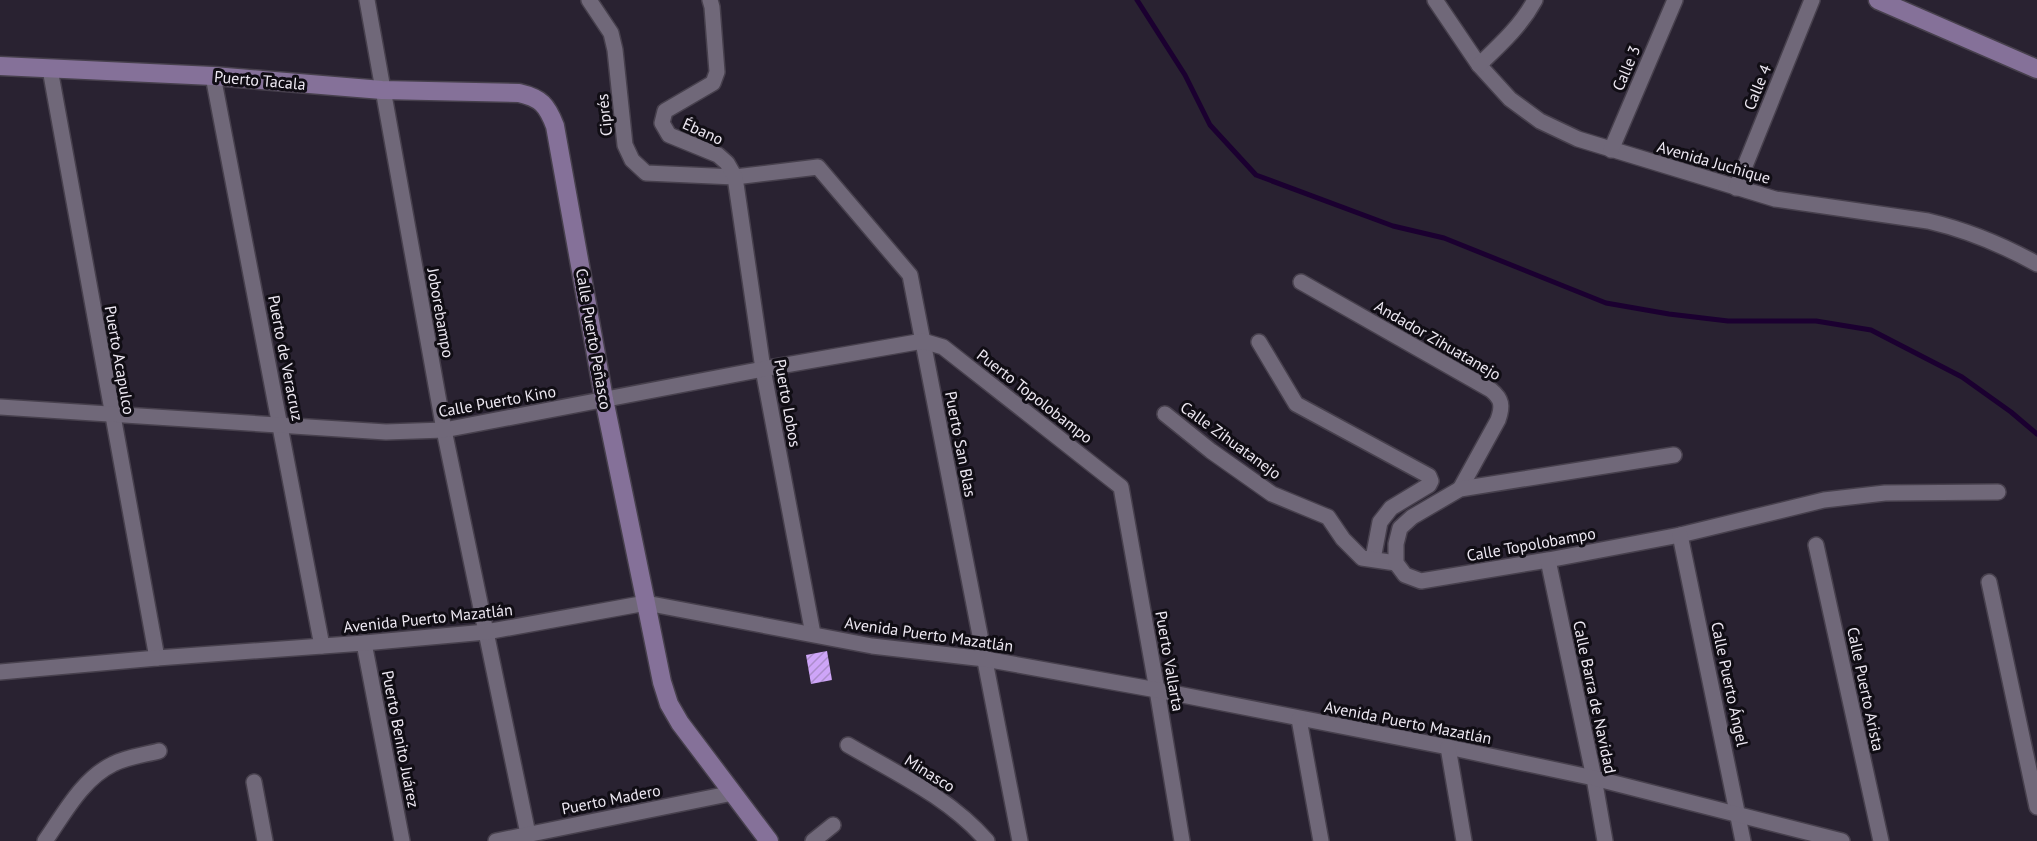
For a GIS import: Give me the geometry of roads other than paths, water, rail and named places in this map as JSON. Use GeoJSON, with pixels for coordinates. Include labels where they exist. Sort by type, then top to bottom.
{"type":"FeatureCollection","features":[{"type":"Feature","properties":{"kind":"street","name":"Joborebampo"},"geometry":{"type":"LineString","coordinates":[[367,0],[444,430],[528,834]]}},
{"type":"Feature","properties":{"kind":"street","name":"Ciprés"},"geometry":{"type":"LineString","coordinates":[[589,0],[610,33],[615,50],[625,145],[632,160],[646,173],[735,177]]}},
{"type":"Feature","properties":{"kind":"street","name":"Ébano"},"geometry":{"type":"LineString","coordinates":[[710,0],[717,72],[713,82],[665,111],[662,123],[669,135],[718,155],[728,163],[735,177]]}},
{"type":"Feature","properties":{"kind":"street","name":"Avenida Juchique"},"geometry":{"type":"LineString","coordinates":[[1434,0],[1479,65],[1510,99],[1540,121],[1578,139],[1775,199],[1928,221],[1952,227],[2014,251],[2037,264]]}},
{"type":"Feature","properties":{"kind":"street"},"geometry":{"type":"LineString","coordinates":[[1479,65],[1514,31],[1535,0]]}},
{"type":"Feature","properties":{"kind":"street","name":"Calle 3"},"geometry":{"type":"LineString","coordinates":[[1611,150],[1675,0]]}},
{"type":"Feature","properties":{"kind":"street","name":"Calle 4"},"geometry":{"type":"LineString","coordinates":[[1736,188],[1812,0]]}},
{"type":"Feature","properties":{"kind":"street"},"geometry":{"type":"LineString","coordinates":[[1878,0],[2037,69]]}},
{"type":"Feature","properties":{"kind":"street","name":"Puerto Tacala"},"geometry":{"type":"LineString","coordinates":[[0,66],[213,76],[382,90],[519,93]]}},
{"type":"Feature","properties":{"kind":"street","name":"Puerto Acapulco"},"geometry":{"type":"LineString","coordinates":[[50,69],[157,658]]}},
{"type":"Feature","properties":{"kind":"street","name":"Puerto de Veracruz"},"geometry":{"type":"LineString","coordinates":[[213,76],[322,646]]}},
{"type":"Feature","properties":{"kind":"street","name":"Calle Puerto Peñasco"},"geometry":{"type":"LineString","coordinates":[[519,93],[536,97],[548,109],[555,126],[604,399],[669,704],[680,723],[769,841]]}},
{"type":"Feature","properties":{"kind":"street","name":"Puerto San Blas"},"geometry":{"type":"LineString","coordinates":[[735,177],[818,167],[910,275],[1020,841]]}},
{"type":"Feature","properties":{"kind":"street","name":"Puerto Lobos"},"geometry":{"type":"LineString","coordinates":[[735,177],[764,369],[813,634]]}},
{"type":"Feature","properties":{"kind":"street","name":"Andador Zihuatanejo"},"geometry":{"type":"LineString","coordinates":[[1300,282],[1491,390],[1500,398],[1502,409],[1498,420],[1460,489]]}},
{"type":"Feature","properties":{"kind":"street","name":"Calle Puerto Kino"},"geometry":{"type":"LineString","coordinates":[[0,407],[386,432],[444,430],[922,341]]}},
{"type":"Feature","properties":{"kind":"street","name":"Puerto Topolobampo"},"geometry":{"type":"LineString","coordinates":[[922,341],[943,347],[1121,487]]}},
{"type":"Feature","properties":{"kind":"street"},"geometry":{"type":"LineString","coordinates":[[1259,342],[1296,404],[1429,476],[1431,480],[1429,485],[1391,508],[1380,522],[1373,559]]}},
{"type":"Feature","properties":{"kind":"street","name":"Calle Zihuatanejo"},"geometry":{"type":"LineString","coordinates":[[1164,414],[1272,494],[1328,517],[1343,538],[1362,558],[1396,563]]}},
{"type":"Feature","properties":{"kind":"street"},"geometry":{"type":"LineString","coordinates":[[1396,563],[1396,544],[1400,528],[1412,517],[1460,489],[1674,455]]}},
{"type":"Feature","properties":{"kind":"street","name":"Puerto Vallarta"},"geometry":{"type":"LineString","coordinates":[[1121,487],[1182,841]]}},
{"type":"Feature","properties":{"kind":"street","name":"Calle Topolobampo"},"geometry":{"type":"LineString","coordinates":[[1396,563],[1405,576],[1421,581],[1680,535],[1824,500],[1885,493],[1998,492]]}},
{"type":"Feature","properties":{"kind":"street","name":"Calle Puerto Ángel"},"geometry":{"type":"LineString","coordinates":[[1680,535],[1743,841]]}},
{"type":"Feature","properties":{"kind":"street","name":"Calle Puerto Arista"},"geometry":{"type":"LineString","coordinates":[[1816,545],[1881,841]]}},
{"type":"Feature","properties":{"kind":"street","name":"Calle Barra de Navidad"},"geometry":{"type":"LineString","coordinates":[[1548,560],[1605,841]]}},
{"type":"Feature","properties":{"kind":"street"},"geometry":{"type":"LineString","coordinates":[[1989,582],[2037,807]]}},
{"type":"Feature","properties":{"kind":"street","name":"Avenida Puerto Mazatlán"},"geometry":{"type":"LineString","coordinates":[[0,672],[486,632],[646,603],[872,646],[985,659],[1448,747],[1594,778],[1842,841]]}},
{"type":"Feature","properties":{"kind":"street","name":"Puerto Benito Juárez"},"geometry":{"type":"LineString","coordinates":[[364,643],[402,841]]}},
{"type":"Feature","properties":{"kind":"street"},"geometry":{"type":"LineString","coordinates":[[1299,719],[1321,841]]}},
{"type":"Feature","properties":{"kind":"street","name":"Minasco"},"geometry":{"type":"LineString","coordinates":[[848,745],[946,804],[970,821],[987,841]]}},
{"type":"Feature","properties":{"kind":"street"},"geometry":{"type":"LineString","coordinates":[[1448,747],[1464,841]]}},
{"type":"Feature","properties":{"kind":"street"},"geometry":{"type":"LineString","coordinates":[[45,841],[84,787],[98,773],[115,762],[159,751]]}},
{"type":"Feature","properties":{"kind":"street"},"geometry":{"type":"LineString","coordinates":[[254,782],[265,841]]}},
{"type":"Feature","properties":{"kind":"street","name":"Puerto Madero"},"geometry":{"type":"LineString","coordinates":[[496,841],[733,793]]}},
{"type":"Feature","properties":{"kind":"street"},"geometry":{"type":"LineString","coordinates":[[813,841],[833,825]]}},
{"type":"Feature","properties":{"kind":"waterway"},"geometry":{"type":"LineString","coordinates":[[1137,0],[1185,75],[1210,125],[1256,175],[1393,226],[1444,238],[1606,303],[1728,321],[1816,321],[1871,330],[1962,377],[2037,434]]}}]}
